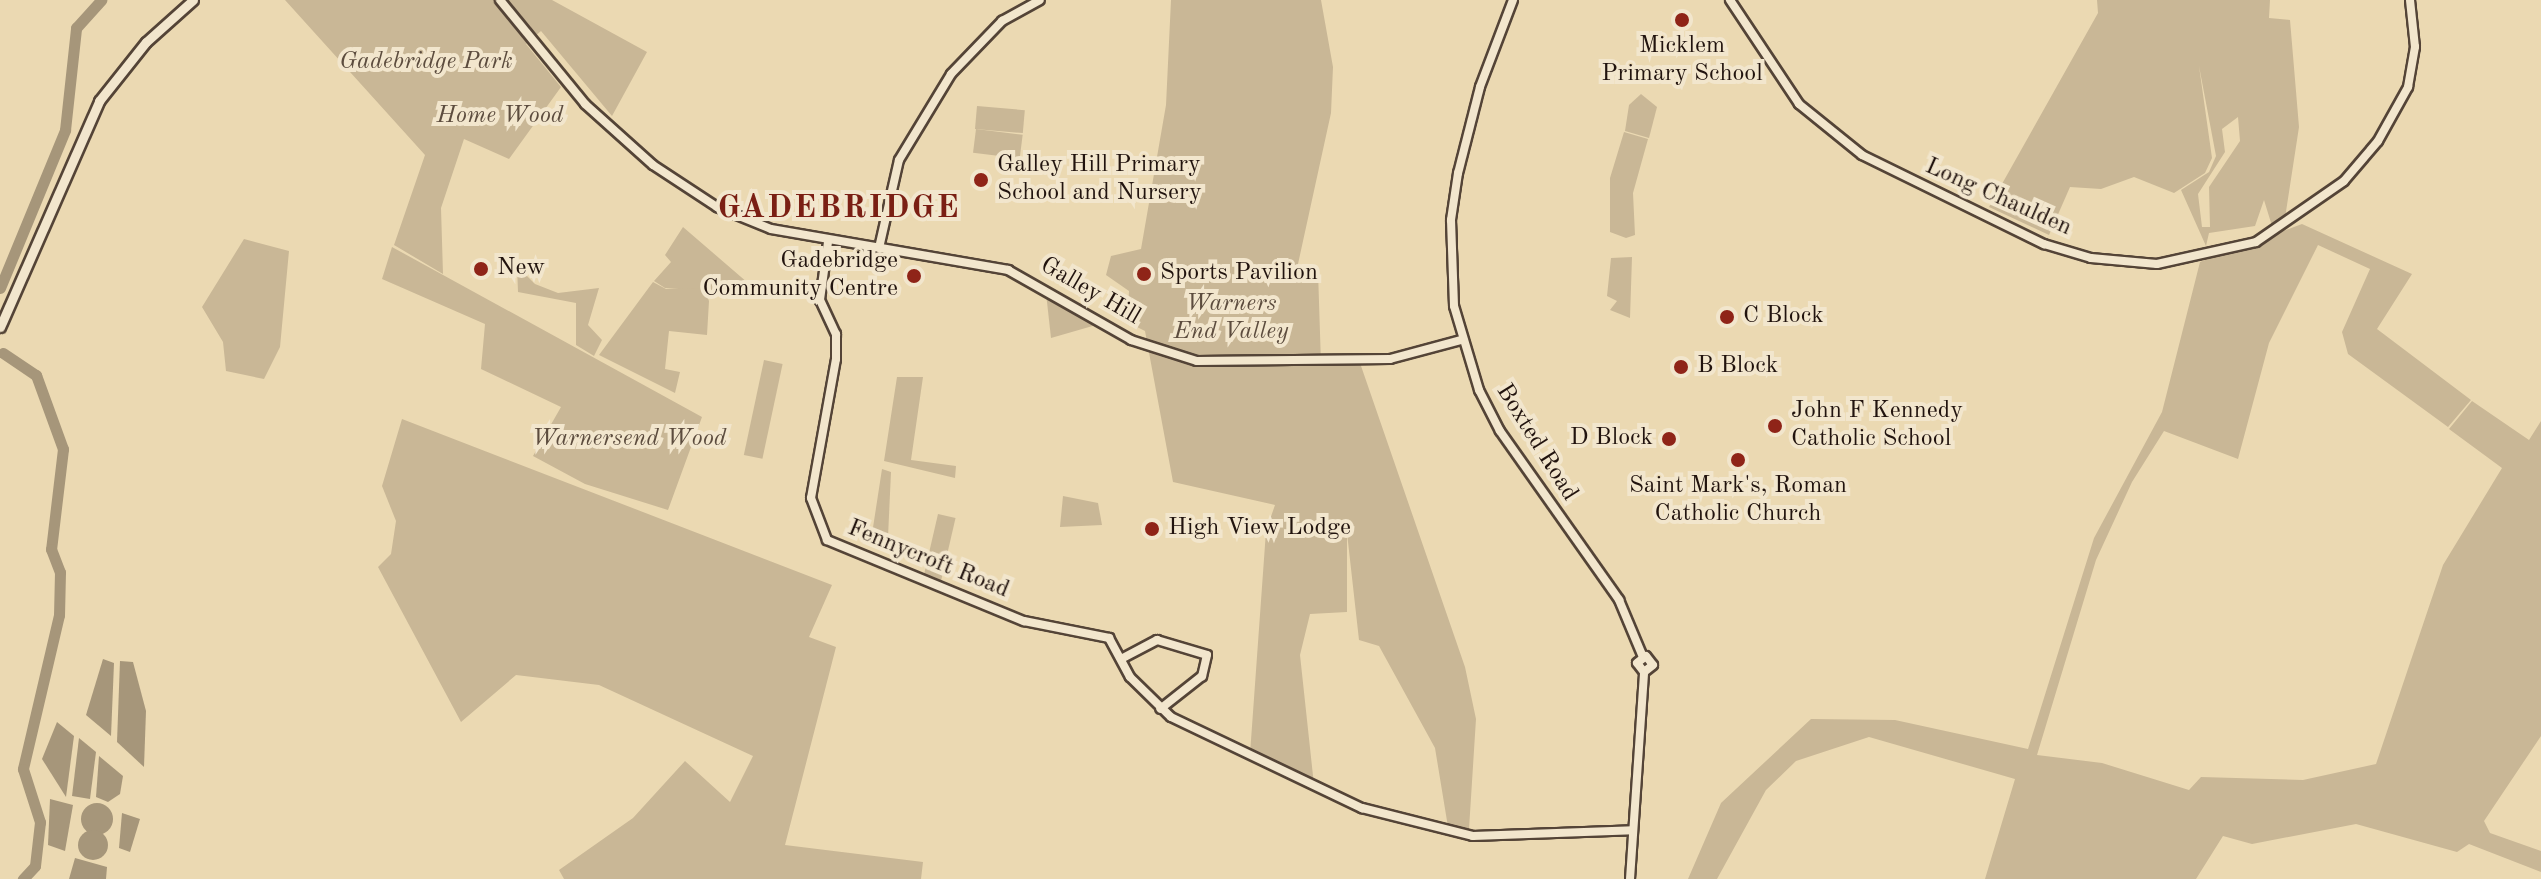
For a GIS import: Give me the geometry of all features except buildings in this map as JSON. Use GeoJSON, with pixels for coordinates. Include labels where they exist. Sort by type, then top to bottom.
{"type":"FeatureCollection","features":[{"type":"Feature","properties":{"kind":"main road"},"geometry":{"type":"LineString","coordinates":[[0,327],[99,101],[146,42],[193,0]]}},
{"type":"Feature","properties":{"kind":"street","name":"Galley Hill"},"geometry":{"type":"LineString","coordinates":[[500,0],[585,104],[684,189],[744,219],[828,242],[1008,270],[1131,340],[1197,361],[1390,359],[1461,340]]}},
{"type":"Feature","properties":{"kind":"street"},"geometry":{"type":"LineString","coordinates":[[879,248],[899,160],[951,74],[1002,21],[1040,0]]}},
{"type":"Feature","properties":{"kind":"street","name":"Boxted Road"},"geometry":{"type":"LineString","coordinates":[[1513,0],[1480,87],[1458,173],[1450,262],[1461,340],[1500,431],[1619,600],[1643,657],[1637,665],[1644,672],[1630,879]]}},
{"type":"Feature","properties":{"kind":"street","name":"Long Chaulden"},"geometry":{"type":"LineString","coordinates":[[1730,0],[1799,104],[1862,155],[2044,244],[2091,258],[2157,264],[2256,242],[2344,181],[2378,141],[2408,87],[2415,47],[2410,0]]}},
{"type":"Feature","properties":{"kind":"street","name":"Fennycroft Road"},"geometry":{"type":"LineString","coordinates":[[828,242],[820,300],[836,334],[836,359],[811,498],[827,540],[1024,621],[1098,633],[1160,709],[1180,724],[1314,790],[1442,832],[1532,837],[1633,830]]}},
{"type":"Feature","properties":{"kind":"street"},"geometry":{"type":"LineString","coordinates":[[1121,659],[1157,640],[1207,655],[1202,676],[1160,709]]}},
{"type":"Feature","properties":{"kind":"green space"},"geometry":{"type":"Polygon","coordinates":[[[285,0],[552,0],[647,52],[612,116],[541,31],[526,44],[561,87],[509,159],[464,139],[441,208],[443,274],[394,245],[425,155],[285,0]]]}},
{"type":"Feature","properties":{"kind":"green space","name":"Warners End Valley"},"geometry":{"type":"Polygon","coordinates":[[[1171,0],[1321,0],[1333,67],[1331,113],[1298,264],[1318,271],[1321,364],[1360,363],[1465,667],[1476,719],[1469,829],[1448,827],[1435,748],[1379,646],[1359,640],[1347,533],[1347,612],[1310,614],[1300,655],[1314,785],[1250,754],[1266,531],[1275,505],[1173,482],[1145,331],[1127,322],[1129,291],[1106,275],[1111,256],[1141,249],[1166,105],[1171,0]]]}},
{"type":"Feature","properties":{"kind":"green space"},"geometry":{"type":"Polygon","coordinates":[[[2097,0],[2270,0],[2269,18],[2290,20],[2299,127],[2285,218],[2272,226],[2264,200],[2255,226],[2209,233],[2206,246],[2181,190],[2209,172],[2216,156],[2199,66],[2212,158],[2205,173],[2174,193],[2134,177],[2101,189],[2070,187],[2049,235],[1989,207],[2098,13],[2097,0]],[[2238,117],[2222,129],[2225,152],[2198,194],[2202,227],[2210,227],[2209,187],[2240,141],[2238,117]]]}},
{"type":"Feature","properties":{"kind":"green space"},"geometry":{"type":"Polygon","coordinates":[[[1641,94],[1657,107],[1649,138],[1625,131],[1629,105],[1641,94]]]}},
{"type":"Feature","properties":{"kind":"green space"},"geometry":{"type":"Polygon","coordinates":[[[977,106],[1025,110],[1023,133],[975,129],[977,106]]]}},
{"type":"Feature","properties":{"kind":"green space"},"geometry":{"type":"Polygon","coordinates":[[[976,129],[1023,135],[1020,159],[973,153],[976,129]]]}},
{"type":"Feature","properties":{"kind":"green space"},"geometry":{"type":"Polygon","coordinates":[[[1624,132],[1648,139],[1633,193],[1635,235],[1626,238],[1610,232],[1610,178],[1624,132]]]}},
{"type":"Feature","properties":{"kind":"green space"},"geometry":{"type":"Polygon","coordinates":[[[2302,224],[2412,274],[2377,329],[2471,400],[2448,427],[2348,354],[2342,332],[2370,269],[2318,245],[2269,343],[2238,459],[2164,431],[2132,482],[2096,560],[2037,755],[2102,763],[2189,790],[2201,777],[2303,780],[2376,764],[2443,565],[2502,468],[2449,429],[2472,401],[2529,440],[2541,421],[2541,736],[2484,821],[2490,833],[2541,851],[2541,872],[2469,844],[2457,852],[2356,824],[2252,844],[2223,836],[2196,879],[1985,879],[2015,779],[1869,737],[1796,761],[1766,790],[1717,879],[1688,879],[1721,803],[1811,719],[1895,720],[2028,749],[2094,538],[2162,412],[2200,262],[2302,224]]]}},
{"type":"Feature","properties":{"kind":"green space"},"geometry":{"type":"Polygon","coordinates":[[[683,227],[748,283],[748,294],[665,288],[654,281],[671,262],[665,255],[683,227]]]}},
{"type":"Feature","properties":{"kind":"green space"},"geometry":{"type":"Polygon","coordinates":[[[244,239],[289,251],[280,347],[264,379],[226,371],[223,342],[202,307],[244,239]]]}},
{"type":"Feature","properties":{"kind":"green space","name":"Warnersend Wood"},"geometry":{"type":"Polygon","coordinates":[[[392,247],[702,417],[668,510],[585,484],[533,456],[561,407],[481,369],[485,324],[382,279],[392,247]]]}},
{"type":"Feature","properties":{"kind":"green space"},"geometry":{"type":"Polygon","coordinates":[[[1632,257],[1630,318],[1610,310],[1617,301],[1607,296],[1611,258],[1632,257]]]}},
{"type":"Feature","properties":{"kind":"green space"},"geometry":{"type":"Polygon","coordinates":[[[517,266],[535,284],[558,293],[599,288],[588,325],[602,340],[594,356],[576,345],[576,303],[518,292],[517,266]]]}},
{"type":"Feature","properties":{"kind":"green space"},"geometry":{"type":"Polygon","coordinates":[[[653,282],[666,289],[704,288],[709,301],[707,335],[669,331],[665,369],[680,372],[675,393],[599,355],[653,282]]]}},
{"type":"Feature","properties":{"kind":"green space"},"geometry":{"type":"Polygon","coordinates":[[[1046,293],[1096,325],[1051,338],[1046,293]]]}},
{"type":"Feature","properties":{"kind":"green space"},"geometry":{"type":"Polygon","coordinates":[[[764,360],[783,364],[762,459],[744,455],[764,360]]]}},
{"type":"Feature","properties":{"kind":"green space"},"geometry":{"type":"Polygon","coordinates":[[[897,377],[923,377],[911,460],[956,466],[955,478],[884,461],[897,377]]]}},
{"type":"Feature","properties":{"kind":"green space"},"geometry":{"type":"Polygon","coordinates":[[[402,419],[832,585],[809,637],[836,647],[785,845],[923,862],[921,879],[564,879],[559,870],[633,818],[685,761],[730,802],[753,756],[599,685],[516,675],[461,722],[378,567],[391,554],[396,521],[382,486],[402,419]]]}},
{"type":"Feature","properties":{"kind":"green space"},"geometry":{"type":"Polygon","coordinates":[[[882,469],[891,472],[888,537],[872,534],[882,469]]]}},
{"type":"Feature","properties":{"kind":"green space"},"geometry":{"type":"Polygon","coordinates":[[[1063,496],[1098,503],[1102,525],[1060,527],[1063,496]]]}},
{"type":"Feature","properties":{"kind":"green space"},"geometry":{"type":"Polygon","coordinates":[[[938,514],[956,518],[940,584],[923,580],[938,514]]]}},
{"type":"Feature","properties":{"kind":"shaded area"},"geometry":{"type":"Polygon","coordinates":[[[103,659],[114,663],[111,736],[86,715],[103,659]]]}},
{"type":"Feature","properties":{"kind":"shaded area"},"geometry":{"type":"Polygon","coordinates":[[[120,661],[133,662],[146,711],[144,767],[117,742],[120,661]]]}},
{"type":"Feature","properties":{"kind":"shaded area"},"geometry":{"type":"Polygon","coordinates":[[[57,722],[74,736],[66,797],[42,759],[57,722]]]}},
{"type":"Feature","properties":{"kind":"shaded area"},"geometry":{"type":"Polygon","coordinates":[[[79,738],[96,752],[90,799],[72,796],[79,738]]]}},
{"type":"Feature","properties":{"kind":"shaded area"},"geometry":{"type":"Polygon","coordinates":[[[99,756],[123,776],[120,794],[108,802],[96,797],[99,756]]]}},
{"type":"Feature","properties":{"kind":"shaded area"},"geometry":{"type":"Polygon","coordinates":[[[50,799],[73,805],[65,851],[48,845],[50,799]]]}},
{"type":"Feature","properties":{"kind":"shaded area"},"geometry":{"type":"Polygon","coordinates":[[[97,803],[108,808],[113,819],[108,830],[97,835],[86,830],[81,819],[86,808],[97,803]]]}},
{"type":"Feature","properties":{"kind":"shaded area"},"geometry":{"type":"Polygon","coordinates":[[[122,813],[140,819],[130,852],[119,848],[122,813]]]}},
{"type":"Feature","properties":{"kind":"shaded area"},"geometry":{"type":"Polygon","coordinates":[[[93,830],[104,834],[108,845],[104,856],[93,860],[82,856],[78,845],[82,834],[93,830]]]}},
{"type":"Feature","properties":{"kind":"shaded area"},"geometry":{"type":"Polygon","coordinates":[[[75,858],[107,867],[106,879],[69,879],[75,858]]]}},
{"type":"Feature","properties":{"kind":"waterway"},"geometry":{"type":"LineString","coordinates":[[0,288],[65,130],[76,28],[101,0]]}},
{"type":"Feature","properties":{"kind":"waterway"},"geometry":{"type":"LineString","coordinates":[[3,353],[36,375],[63,449],[51,549],[60,572],[59,615],[23,769],[40,822],[35,866],[23,879]]}},
{"type":"Feature","properties":{"kind":"place","name":"Micklem Primary School"},"geometry":{"type":"Point","coordinates":[1682,20]}},
{"type":"Feature","properties":{"kind":"place","name":"Galley Hill Primary School and Nursery"},"geometry":{"type":"Point","coordinates":[981,180]}},
{"type":"Feature","properties":{"kind":"place","name":"New"},"geometry":{"type":"Point","coordinates":[481,269]}},
{"type":"Feature","properties":{"kind":"place","name":"Sports Pavilion"},"geometry":{"type":"Point","coordinates":[1144,274]}},
{"type":"Feature","properties":{"kind":"place","name":"Gadebridge Community Centre"},"geometry":{"type":"Point","coordinates":[914,276]}},
{"type":"Feature","properties":{"kind":"place","name":"C Block"},"geometry":{"type":"Point","coordinates":[1727,317]}},
{"type":"Feature","properties":{"kind":"place","name":"B Block"},"geometry":{"type":"Point","coordinates":[1681,367]}},
{"type":"Feature","properties":{"kind":"place","name":"John F Kennedy Catholic School"},"geometry":{"type":"Point","coordinates":[1775,426]}},
{"type":"Feature","properties":{"kind":"place","name":"D Block"},"geometry":{"type":"Point","coordinates":[1669,439]}},
{"type":"Feature","properties":{"kind":"place","name":"Saint Mark's, Roman Catholic Church"},"geometry":{"type":"Point","coordinates":[1738,460]}},
{"type":"Feature","properties":{"kind":"place","name":"High View Lodge"},"geometry":{"type":"Point","coordinates":[1152,529]}},
{"type":"Feature","properties":{"kind":"district","name":"GADEBRIDGE"},"geometry":{"type":"Point","coordinates":[839,209]}},
{"type":"Feature","properties":{"kind":"park label","name":"Gadebridge Park"},"geometry":{"type":"Point","coordinates":[426,63]}},
{"type":"Feature","properties":{"kind":"park label","name":"Home Wood"},"geometry":{"type":"Point","coordinates":[500,117]}}]}
